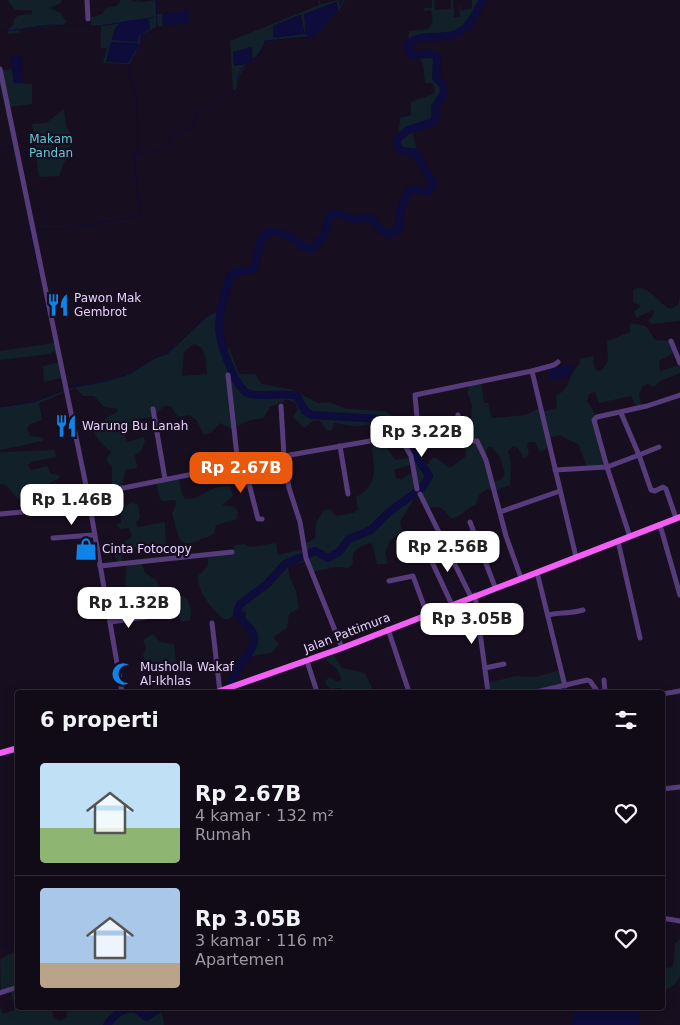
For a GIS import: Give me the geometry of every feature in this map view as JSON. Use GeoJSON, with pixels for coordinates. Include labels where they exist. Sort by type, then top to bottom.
{"type":"FeatureCollection","features":[{"type":"Feature","properties":{"kind":"main road","name":"Jalan Pattimura"},"geometry":{"type":"LineString","coordinates":[[233,689],[678,518]]}},
{"type":"Feature","properties":{"kind":"main road"},"geometry":{"type":"LineString","coordinates":[[0,753],[15,749]]}},
{"type":"Feature","properties":{"kind":"street"},"geometry":{"type":"LineString","coordinates":[[87,0],[88,20]]}},
{"type":"Feature","properties":{"kind":"street"},"geometry":{"type":"LineString","coordinates":[[0,70],[88,495],[93,534],[122,690]]}},
{"type":"Feature","properties":{"kind":"street"},"geometry":{"type":"LineString","coordinates":[[670,341],[680,363]]}},
{"type":"Feature","properties":{"kind":"street"},"geometry":{"type":"LineString","coordinates":[[419,440],[415,395],[532,371],[554,365],[558,362]]}},
{"type":"Feature","properties":{"kind":"street"},"geometry":{"type":"LineString","coordinates":[[532,371],[576,557]]}},
{"type":"Feature","properties":{"kind":"street"},"geometry":{"type":"LineString","coordinates":[[228,375],[238,465]]}},
{"type":"Feature","properties":{"kind":"street"},"geometry":{"type":"LineString","coordinates":[[630,537],[594,420],[597,417],[621,413],[680,395]]}},
{"type":"Feature","properties":{"kind":"street"},"geometry":{"type":"LineString","coordinates":[[281,406],[284,456],[289,488],[300,522],[306,558],[342,648]]}},
{"type":"Feature","properties":{"kind":"street"},"geometry":{"type":"LineString","coordinates":[[153,409],[165,479]]}},
{"type":"Feature","properties":{"kind":"street"},"geometry":{"type":"LineString","coordinates":[[621,413],[651,490],[655,491],[665,487],[678,518]]}},
{"type":"Feature","properties":{"kind":"street"},"geometry":{"type":"LineString","coordinates":[[458,415],[460,440]]}},
{"type":"Feature","properties":{"kind":"street"},"geometry":{"type":"LineString","coordinates":[[404,439],[411,456],[418,491],[442,542],[473,596],[488,690]]}},
{"type":"Feature","properties":{"kind":"street"},"geometry":{"type":"LineString","coordinates":[[88,495],[284,456],[376,440],[477,441],[480,444],[506,536],[521,578]]}},
{"type":"Feature","properties":{"kind":"street"},"geometry":{"type":"LineString","coordinates":[[340,446],[348,494]]}},
{"type":"Feature","properties":{"kind":"street"},"geometry":{"type":"LineString","coordinates":[[555,470],[607,467],[659,447]]}},
{"type":"Feature","properties":{"kind":"street"},"geometry":{"type":"LineString","coordinates":[[244,464],[258,519],[262,519]]}},
{"type":"Feature","properties":{"kind":"street"},"geometry":{"type":"LineString","coordinates":[[500,512],[560,491]]}},
{"type":"Feature","properties":{"kind":"street"},"geometry":{"type":"LineString","coordinates":[[0,514],[89,506]]}},
{"type":"Feature","properties":{"kind":"street"},"geometry":{"type":"LineString","coordinates":[[470,522],[496,587]]}},
{"type":"Feature","properties":{"kind":"street"},"geometry":{"type":"LineString","coordinates":[[660,525],[680,595]]}},
{"type":"Feature","properties":{"kind":"street"},"geometry":{"type":"LineString","coordinates":[[53,538],[93,534]]}},
{"type":"Feature","properties":{"kind":"street"},"geometry":{"type":"LineString","coordinates":[[618,541],[640,638]]}},
{"type":"Feature","properties":{"kind":"street"},"geometry":{"type":"LineString","coordinates":[[406,557],[442,542]]}},
{"type":"Feature","properties":{"kind":"street"},"geometry":{"type":"LineString","coordinates":[[426,549],[452,605]]}},
{"type":"Feature","properties":{"kind":"street"},"geometry":{"type":"LineString","coordinates":[[100,566],[232,552]]}},
{"type":"Feature","properties":{"kind":"street"},"geometry":{"type":"LineString","coordinates":[[537,572],[565,686]]}},
{"type":"Feature","properties":{"kind":"street"},"geometry":{"type":"LineString","coordinates":[[389,581],[413,576],[428,614]]}},
{"type":"Feature","properties":{"kind":"street"},"geometry":{"type":"LineString","coordinates":[[548,615],[560,612],[570,614],[583,610]]}},
{"type":"Feature","properties":{"kind":"street"},"geometry":{"type":"LineString","coordinates":[[110,622],[146,617]]}},
{"type":"Feature","properties":{"kind":"street"},"geometry":{"type":"LineString","coordinates":[[212,623],[218,690]]}},
{"type":"Feature","properties":{"kind":"street"},"geometry":{"type":"LineString","coordinates":[[388,629],[408,690]]}},
{"type":"Feature","properties":{"kind":"street"},"geometry":{"type":"LineString","coordinates":[[307,661],[316,690]]}},
{"type":"Feature","properties":{"kind":"street"},"geometry":{"type":"LineString","coordinates":[[485,668],[504,664]]}},
{"type":"Feature","properties":{"kind":"street"},"geometry":{"type":"LineString","coordinates":[[551,690],[587,680],[597,690]]}},
{"type":"Feature","properties":{"kind":"street"},"geometry":{"type":"LineString","coordinates":[[604,680],[605,690]]}},
{"type":"Feature","properties":{"kind":"street"},"geometry":{"type":"LineString","coordinates":[[665,694],[680,691]]}},
{"type":"Feature","properties":{"kind":"street"},"geometry":{"type":"LineString","coordinates":[[665,789],[680,787]]}},
{"type":"Feature","properties":{"kind":"street"},"geometry":{"type":"LineString","coordinates":[[665,918],[680,921]]}},
{"type":"Feature","properties":{"kind":"street"},"geometry":{"type":"LineString","coordinates":[[0,993],[15,988]]}},
{"type":"Feature","properties":{"kind":"green space"},"geometry":{"type":"Polygon","coordinates":[[[8,0],[62,0],[61,3],[50,8],[61,13],[66,22],[63,25],[24,29],[19,30],[19,33],[8,34],[7,31],[13,25],[14,19],[19,15],[32,14],[32,10],[15,10],[8,0]]]}},
{"type":"Feature","properties":{"kind":"green space"},"geometry":{"type":"Polygon","coordinates":[[[121,0],[132,0],[132,3],[134,0],[138,2],[140,0],[141,2],[156,0],[156,14],[162,14],[163,26],[157,27],[141,36],[140,45],[130,64],[103,63],[107,48],[101,48],[101,26],[91,26],[90,18],[102,14],[106,8],[117,6],[121,0]]]}},
{"type":"Feature","properties":{"kind":"green space"},"geometry":{"type":"Polygon","coordinates":[[[319,0],[321,4],[339,0],[340,7],[343,0],[345,0],[345,3],[316,36],[265,41],[257,55],[241,72],[237,89],[233,91],[230,41],[319,5],[319,0]],[[337,2],[304,14],[306,35],[315,36],[338,10],[337,2]],[[301,15],[273,26],[274,38],[305,34],[301,15]],[[251,47],[233,52],[234,66],[246,64],[253,58],[251,47]]]}},
{"type":"Feature","properties":{"kind":"green space"},"geometry":{"type":"Polygon","coordinates":[[[423,0],[424,8],[432,8],[432,0],[434,0],[435,10],[451,9],[451,0],[453,0],[454,17],[460,17],[459,0],[461,11],[472,8],[472,0],[483,0],[469,23],[458,32],[443,37],[420,39],[408,43],[409,31],[428,29],[432,24],[431,10],[424,11],[423,0]]]}},
{"type":"Feature","properties":{"kind":"green space"},"geometry":{"type":"Polygon","coordinates":[[[431,54],[437,57],[436,78],[443,85],[444,93],[435,107],[435,119],[426,126],[414,128],[413,134],[418,156],[413,152],[399,149],[397,145],[400,118],[411,115],[411,102],[435,93],[433,83],[425,83],[423,64],[418,55],[431,54]]]}},
{"type":"Feature","properties":{"kind":"green space"},"geometry":{"type":"Polygon","coordinates":[[[12,69],[14,83],[32,84],[32,104],[9,107],[59,362],[54,351],[50,354],[0,360],[0,351],[54,343],[0,84],[0,71],[12,69]]]}},
{"type":"Feature","properties":{"kind":"green space","name":"Makam Pandan"},"geometry":{"type":"Polygon","coordinates":[[[64,109],[66,125],[72,137],[72,143],[59,176],[39,177],[32,124],[46,123],[64,109]]]}},
{"type":"Feature","properties":{"kind":"green space"},"geometry":{"type":"Polygon","coordinates":[[[636,288],[642,288],[651,293],[666,307],[671,309],[678,305],[680,296],[680,321],[651,324],[648,321],[654,314],[653,310],[636,318],[634,312],[641,306],[633,302],[633,291],[636,288]]]}},
{"type":"Feature","properties":{"kind":"green space"},"geometry":{"type":"Polygon","coordinates":[[[223,307],[219,328],[225,348],[229,348],[239,374],[255,374],[262,384],[293,390],[318,403],[329,402],[347,409],[385,411],[405,425],[412,436],[417,455],[426,464],[429,464],[429,461],[434,457],[450,468],[466,456],[465,441],[461,440],[459,426],[471,423],[472,405],[467,392],[470,384],[481,382],[484,403],[488,403],[492,418],[526,415],[541,407],[542,412],[557,408],[556,396],[568,384],[579,365],[580,359],[594,356],[595,369],[599,371],[603,369],[608,361],[607,341],[630,332],[630,323],[646,326],[655,340],[671,341],[675,352],[659,361],[660,371],[680,365],[680,373],[660,381],[654,387],[648,384],[643,386],[639,394],[641,405],[636,406],[631,396],[599,403],[595,392],[589,394],[587,401],[597,417],[594,420],[607,467],[587,468],[579,445],[560,435],[552,437],[546,449],[540,452],[535,442],[529,442],[527,444],[529,454],[524,459],[518,448],[513,446],[508,451],[511,463],[510,485],[496,490],[494,487],[484,491],[479,495],[476,505],[458,517],[450,518],[443,509],[437,507],[426,509],[421,496],[415,497],[400,522],[402,531],[390,541],[385,553],[388,562],[386,564],[377,564],[372,543],[355,551],[353,563],[349,568],[337,567],[312,572],[308,561],[288,566],[299,608],[289,614],[287,628],[273,637],[279,644],[271,653],[251,656],[248,653],[254,638],[245,625],[246,612],[239,610],[229,619],[224,619],[210,605],[200,588],[198,576],[208,566],[208,558],[210,555],[232,552],[235,545],[245,544],[250,547],[276,543],[278,555],[304,549],[303,545],[315,538],[316,523],[324,510],[330,509],[337,516],[353,513],[358,510],[356,497],[369,487],[374,474],[371,443],[382,440],[395,460],[409,458],[410,465],[394,470],[396,478],[401,479],[413,472],[410,458],[404,443],[394,431],[381,424],[350,426],[334,423],[332,430],[327,431],[319,420],[313,421],[304,428],[293,417],[298,409],[295,403],[286,399],[270,407],[264,418],[250,420],[232,429],[220,423],[212,432],[204,435],[197,421],[190,415],[178,417],[171,407],[168,406],[161,409],[153,417],[134,419],[132,427],[124,432],[127,442],[144,437],[145,442],[141,451],[135,455],[137,468],[126,470],[123,487],[112,490],[112,467],[106,460],[111,452],[100,442],[94,433],[107,417],[116,413],[118,409],[104,407],[94,396],[83,396],[75,388],[39,403],[42,420],[29,425],[27,430],[30,436],[44,438],[43,441],[0,450],[0,407],[34,402],[71,388],[125,376],[155,358],[167,354],[205,318],[223,307]],[[194,344],[184,352],[182,376],[207,374],[204,352],[194,344]],[[488,447],[485,453],[493,481],[501,480],[505,474],[500,457],[492,447],[488,447]]]}},
{"type":"Feature","properties":{"kind":"green space"},"geometry":{"type":"Polygon","coordinates":[[[59,362],[62,378],[44,382],[43,366],[59,362]]]}},
{"type":"Feature","properties":{"kind":"green space"},"geometry":{"type":"Polygon","coordinates":[[[54,450],[56,457],[31,462],[28,465],[31,470],[47,466],[51,474],[60,475],[58,479],[34,490],[21,500],[7,486],[0,484],[0,453],[54,450]]]}},
{"type":"Feature","properties":{"kind":"green space"},"geometry":{"type":"Polygon","coordinates":[[[178,477],[185,499],[198,497],[212,489],[230,487],[233,496],[222,505],[235,507],[238,512],[237,519],[216,525],[214,534],[210,536],[191,543],[182,541],[179,538],[172,514],[176,504],[175,500],[163,501],[160,499],[156,481],[178,477]]]}},
{"type":"Feature","properties":{"kind":"green space"},"geometry":{"type":"Polygon","coordinates":[[[133,503],[138,505],[140,518],[136,522],[137,527],[165,522],[166,545],[147,549],[128,546],[122,552],[122,563],[117,562],[114,552],[116,546],[132,537],[129,528],[120,529],[116,525],[121,522],[121,516],[125,508],[133,503]]]}},
{"type":"Feature","properties":{"kind":"green space"},"geometry":{"type":"Polygon","coordinates":[[[141,560],[145,573],[156,580],[165,594],[182,596],[187,599],[191,610],[190,620],[181,622],[177,612],[167,612],[160,607],[146,614],[143,611],[144,604],[137,603],[128,596],[126,590],[127,563],[141,560]]]}},
{"type":"Feature","properties":{"kind":"green space"},"geometry":{"type":"Polygon","coordinates":[[[153,634],[160,642],[174,644],[176,663],[153,669],[146,666],[143,654],[146,648],[143,640],[153,634]]]}},
{"type":"Feature","properties":{"kind":"green space"},"geometry":{"type":"Polygon","coordinates":[[[333,654],[342,668],[365,673],[373,690],[331,689],[325,682],[329,677],[338,682],[342,679],[337,669],[326,660],[328,656],[333,654]]]}},
{"type":"Feature","properties":{"kind":"green space"},"geometry":{"type":"Polygon","coordinates":[[[562,671],[563,688],[560,690],[488,690],[487,683],[516,676],[535,677],[562,671]]]}},
{"type":"Feature","properties":{"kind":"green space"},"geometry":{"type":"Polygon","coordinates":[[[680,939],[680,977],[674,985],[665,991],[665,968],[673,967],[675,944],[680,939]]]}},
{"type":"Feature","properties":{"kind":"green space"},"geometry":{"type":"Polygon","coordinates":[[[15,951],[15,1007],[10,990],[1,993],[0,959],[15,951]]]}},
{"type":"Feature","properties":{"kind":"green space"},"geometry":{"type":"Polygon","coordinates":[[[0,1007],[3,1014],[14,1010],[15,1007],[15,1010],[52,1010],[54,1018],[60,1021],[67,1017],[66,1010],[161,1010],[164,1025],[0,1025],[0,1007]]]}},
{"type":"Feature","properties":{"kind":"shaded area"},"geometry":{"type":"Polygon","coordinates":[[[336,2],[338,10],[314,36],[306,35],[304,14],[336,2]]]}},
{"type":"Feature","properties":{"kind":"shaded area"},"geometry":{"type":"Polygon","coordinates":[[[189,10],[189,23],[163,26],[162,14],[189,10]]]}},
{"type":"Feature","properties":{"kind":"shaded area"},"geometry":{"type":"Polygon","coordinates":[[[300,15],[305,34],[273,37],[273,26],[300,15]]]}},
{"type":"Feature","properties":{"kind":"shaded area"},"geometry":{"type":"Polygon","coordinates":[[[149,19],[150,29],[139,36],[138,42],[112,40],[116,27],[120,24],[130,20],[149,19]]]}},
{"type":"Feature","properties":{"kind":"shaded area"},"geometry":{"type":"Polygon","coordinates":[[[111,42],[138,43],[139,45],[128,63],[106,62],[111,42]]]}},
{"type":"Feature","properties":{"kind":"shaded area"},"geometry":{"type":"Polygon","coordinates":[[[252,47],[252,59],[246,64],[234,65],[233,52],[252,47]]]}},
{"type":"Feature","properties":{"kind":"shaded area"},"geometry":{"type":"Polygon","coordinates":[[[21,55],[23,83],[14,83],[10,57],[21,55]]]}},
{"type":"Feature","properties":{"kind":"shaded area"},"geometry":{"type":"Polygon","coordinates":[[[572,364],[573,369],[568,377],[550,380],[550,369],[572,364]]]}},
{"type":"Feature","properties":{"kind":"shaded area"},"geometry":{"type":"Polygon","coordinates":[[[574,1010],[641,1010],[638,1025],[571,1025],[574,1010]]]}},
{"type":"Feature","properties":{"kind":"waterway"},"geometry":{"type":"LineString","coordinates":[[138,152],[137,96],[129,75],[131,62],[140,45],[141,36],[157,27],[156,0]]}},
{"type":"Feature","properties":{"kind":"waterway"},"geometry":{"type":"LineString","coordinates":[[35,230],[65,229],[140,216],[134,155],[164,149],[167,146],[169,137],[192,128],[196,114],[237,89],[238,76],[241,69],[262,52],[265,41],[316,36],[342,7],[345,0]]}},
{"type":"Feature","properties":{"kind":"waterway"},"geometry":{"type":"LineString","coordinates":[[231,690],[234,676],[248,655],[254,641],[253,632],[237,613],[240,604],[266,585],[285,564],[315,551],[328,558],[339,552],[349,539],[371,530],[389,512],[422,488],[429,476],[403,435],[382,419],[312,415],[305,411],[297,396],[247,393],[232,373],[220,334],[220,315],[228,282],[234,273],[254,269],[261,239],[269,232],[283,234],[306,248],[312,249],[325,234],[329,216],[334,213],[353,219],[372,218],[379,228],[388,234],[399,229],[400,212],[408,191],[416,189],[428,193],[434,184],[415,152],[401,151],[397,145],[397,139],[408,130],[433,122],[435,119],[435,107],[444,93],[443,85],[436,78],[437,57],[431,54],[412,55],[407,45],[419,38],[457,34],[472,20],[483,0]]}},
{"type":"Feature","properties":{"kind":"waterway"},"geometry":{"type":"LineString","coordinates":[[0,32],[50,25],[100,26],[155,17]]}},
{"type":"Feature","properties":{"kind":"waterway"},"geometry":{"type":"LineString","coordinates":[[0,149],[13,145]]}},
{"type":"Feature","properties":{"kind":"waterway"},"geometry":{"type":"LineString","coordinates":[[30,231],[40,279]]}},
{"type":"Feature","properties":{"kind":"waterway"},"geometry":{"type":"LineString","coordinates":[[69,388],[107,381],[131,373],[155,358],[167,354],[205,318],[223,307]]}},
{"type":"Feature","properties":{"kind":"waterway"},"geometry":{"type":"LineString","coordinates":[[0,407],[34,402],[65,390]]}},
{"type":"Feature","properties":{"kind":"waterway"},"geometry":{"type":"LineString","coordinates":[[0,757],[15,753]]}},
{"type":"Feature","properties":{"kind":"waterway"},"geometry":{"type":"LineString","coordinates":[[0,948],[15,941]]}},
{"type":"Feature","properties":{"kind":"waterway"},"geometry":{"type":"LineString","coordinates":[[107,1025],[123,1010]]}},
{"type":"Feature","properties":{"kind":"waterway"},"geometry":{"type":"LineString","coordinates":[[137,1010],[146,1017],[157,1010]]}},
{"type":"Feature","properties":{"kind":"place","name":"Pawon Mak Gembrot"},"geometry":{"type":"Point","coordinates":[58,305]}},
{"type":"Feature","properties":{"kind":"place","name":"Warung Bu Lanah"},"geometry":{"type":"Point","coordinates":[66,426]}},
{"type":"Feature","properties":{"kind":"place","name":"Cinta Fotocopy"},"geometry":{"type":"Point","coordinates":[86,549]}},
{"type":"Feature","properties":{"kind":"place","name":"Musholla Wakaf Al-Ikhlas"},"geometry":{"type":"Point","coordinates":[123,674]}}]}
